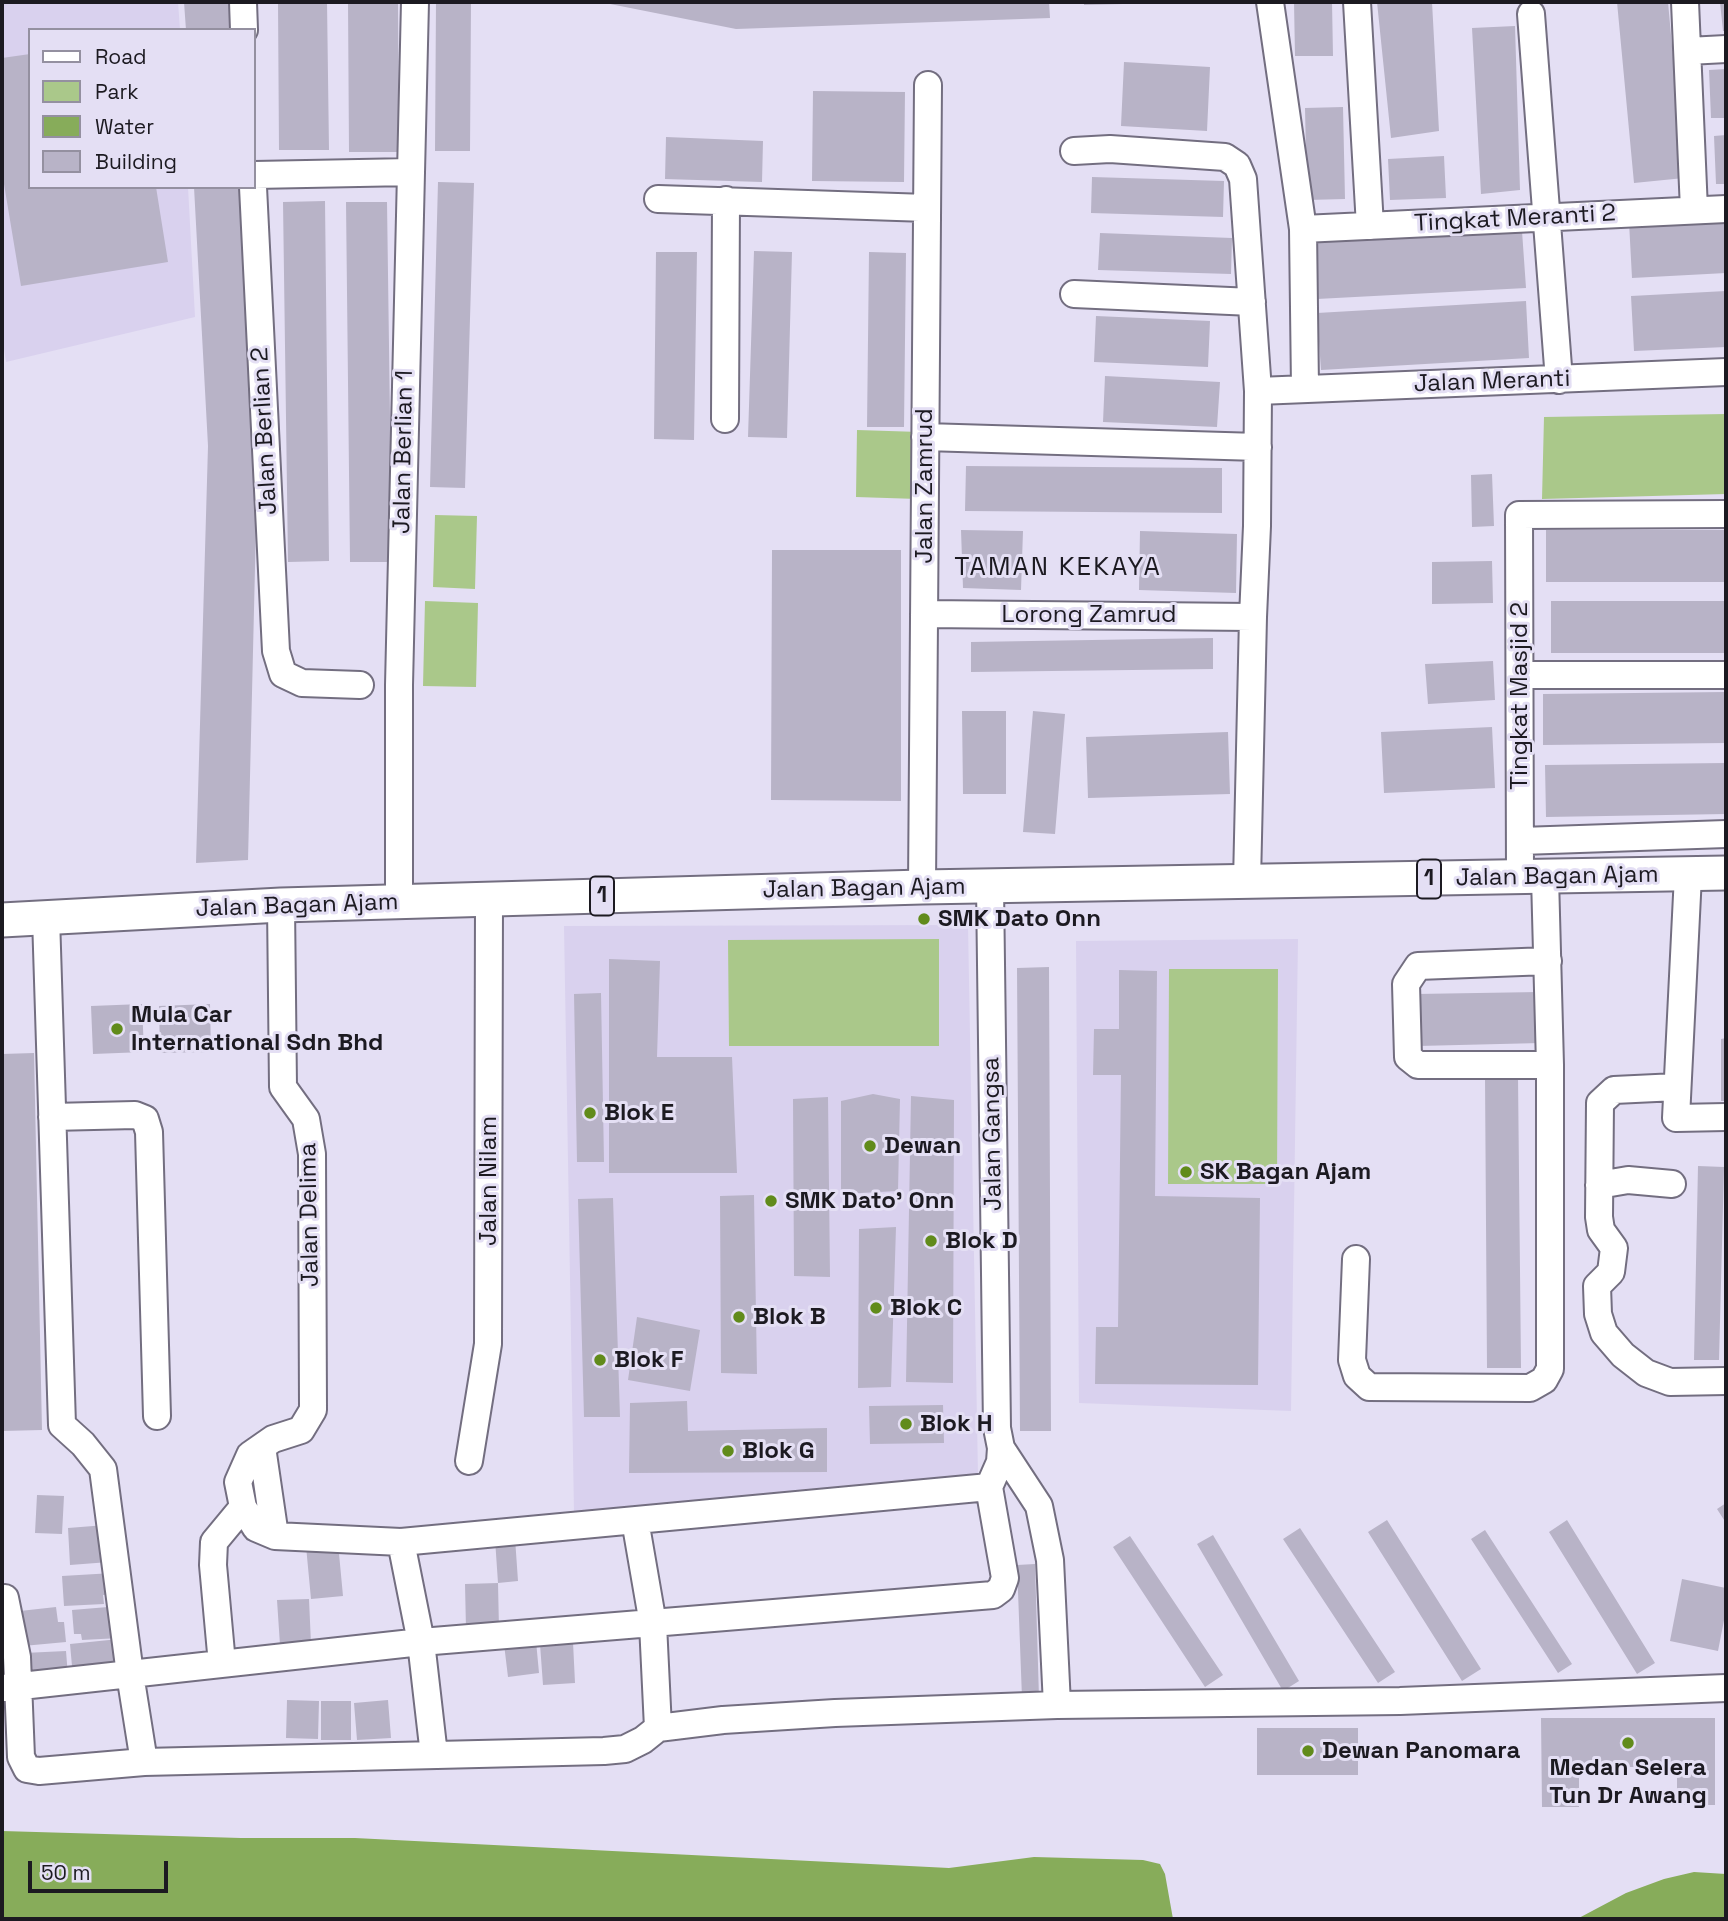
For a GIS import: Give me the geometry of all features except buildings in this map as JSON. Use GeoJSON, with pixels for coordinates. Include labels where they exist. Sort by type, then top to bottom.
{"type":"FeatureCollection","features":[{"type":"Feature","properties":{"kind":"main road","name":"Jalan Bagan Ajam"},"geometry":{"type":"LineString","coordinates":[[2,920],[281,905],[922,887],[1726,873]]}},
{"type":"Feature","properties":{"kind":"street"},"geometry":{"type":"LineString","coordinates":[[243,2],[244,28]]}},
{"type":"Feature","properties":{"kind":"street","name":"Jalan Berlian 1"},"geometry":{"type":"LineString","coordinates":[[399,902],[399,685],[415,2]]}},
{"type":"Feature","properties":{"kind":"street"},"geometry":{"type":"LineString","coordinates":[[1270,2],[1303,229],[1305,388]]}},
{"type":"Feature","properties":{"kind":"street"},"geometry":{"type":"LineString","coordinates":[[1357,2],[1370,226]]}},
{"type":"Feature","properties":{"kind":"street"},"geometry":{"type":"LineString","coordinates":[[1685,2],[1694,210]]}},
{"type":"Feature","properties":{"kind":"street"},"geometry":{"type":"LineString","coordinates":[[1531,14],[1559,380]]}},
{"type":"Feature","properties":{"kind":"street"},"geometry":{"type":"LineString","coordinates":[[1688,51],[1726,49]]}},
{"type":"Feature","properties":{"kind":"street","name":"Jalan Zamrud"},"geometry":{"type":"LineString","coordinates":[[922,887],[928,85]]}},
{"type":"Feature","properties":{"kind":"street"},"geometry":{"type":"LineString","coordinates":[[1074,151],[1110,149],[1225,157],[1237,165],[1243,179],[1258,391],[1247,882]]}},
{"type":"Feature","properties":{"kind":"street"},"geometry":{"type":"LineString","coordinates":[[256,175],[411,172]]}},
{"type":"Feature","properties":{"kind":"street","name":"Jalan Berlian 2"},"geometry":{"type":"LineString","coordinates":[[253,189],[276,651],[283,674],[302,683],[360,685]]}},
{"type":"Feature","properties":{"kind":"street"},"geometry":{"type":"LineString","coordinates":[[658,199],[927,208]]}},
{"type":"Feature","properties":{"kind":"street"},"geometry":{"type":"LineString","coordinates":[[725,419],[726,200]]}},
{"type":"Feature","properties":{"kind":"street","name":"Tingkat Meranti 2"},"geometry":{"type":"LineString","coordinates":[[1303,229],[1726,209]]}},
{"type":"Feature","properties":{"kind":"street"},"geometry":{"type":"LineString","coordinates":[[1074,294],[1252,302]]}},
{"type":"Feature","properties":{"kind":"street","name":"Jalan Meranti"},"geometry":{"type":"LineString","coordinates":[[1258,391],[1726,372]]}},
{"type":"Feature","properties":{"kind":"street"},"geometry":{"type":"LineString","coordinates":[[925,437],[1258,447]]}},
{"type":"Feature","properties":{"kind":"street","name":"Tingkat Masjid 2"},"geometry":{"type":"LineString","coordinates":[[1356,1259],[1352,1360],[1357,1377],[1369,1387],[1530,1388],[1544,1380],[1550,1368],[1548,961],[1533,877],[1521,841],[1519,515],[1726,514]]}},
{"type":"Feature","properties":{"kind":"street","name":"Lorong Zamrud"},"geometry":{"type":"LineString","coordinates":[[924,614],[1253,617]]}},
{"type":"Feature","properties":{"kind":"street"},"geometry":{"type":"LineString","coordinates":[[1520,675],[1726,674]]}},
{"type":"Feature","properties":{"kind":"street","name":"Jalan Bagan Ajam"},"geometry":{"type":"LineString","coordinates":[[1521,841],[1726,834]]}},
{"type":"Feature","properties":{"kind":"street"},"geometry":{"type":"LineString","coordinates":[[1688,875],[1676,1118],[1726,1117]]}},
{"type":"Feature","properties":{"kind":"street","name":"Jalan Gangsa"},"geometry":{"type":"LineString","coordinates":[[989,886],[997,1428],[1001,1448],[1039,1506],[1050,1560],[1057,1705]]}},
{"type":"Feature","properties":{"kind":"street","name":"Jalan Nilam"},"geometry":{"type":"LineString","coordinates":[[469,1461],[488,1344],[489,899]]}},
{"type":"Feature","properties":{"kind":"street","name":"Jalan Delima"},"geometry":{"type":"LineString","coordinates":[[256,1451],[272,1439],[301,1430],[313,1410],[312,1154],[306,1119],[283,1087],[281,905]]}},
{"type":"Feature","properties":{"kind":"street"},"geometry":{"type":"LineString","coordinates":[[46,917],[62,1425],[83,1444],[103,1469],[144,1762]]}},
{"type":"Feature","properties":{"kind":"street"},"geometry":{"type":"LineString","coordinates":[[1548,961],[1418,967],[1406,984],[1408,1057],[1418,1065],[1550,1065]]}},
{"type":"Feature","properties":{"kind":"street"},"geometry":{"type":"LineString","coordinates":[[1677,1087],[1614,1090],[1600,1103],[1601,1230],[1614,1248],[1611,1272],[1597,1286],[1598,1314],[1604,1332],[1623,1356],[1646,1373],[1670,1382],[1726,1381]]}},
{"type":"Feature","properties":{"kind":"street"},"geometry":{"type":"LineString","coordinates":[[52,1117],[135,1115],[145,1119],[149,1132],[157,1416]]}},
{"type":"Feature","properties":{"kind":"street"},"geometry":{"type":"LineString","coordinates":[[1599,1185],[1628,1180],[1672,1184]]}},
{"type":"Feature","properties":{"kind":"street"},"geometry":{"type":"LineString","coordinates":[[10,1687],[421,1642],[993,1595],[1001,1589],[1005,1578],[989,1487],[1000,1462],[1001,1448]]}},
{"type":"Feature","properties":{"kind":"street"},"geometry":{"type":"LineString","coordinates":[[256,1451],[238,1482],[243,1507],[256,1528],[275,1536],[401,1542],[989,1487]]}},
{"type":"Feature","properties":{"kind":"street"},"geometry":{"type":"LineString","coordinates":[[256,1451],[275,1536]]}},
{"type":"Feature","properties":{"kind":"street"},"geometry":{"type":"LineString","coordinates":[[222,1664],[213,1564],[214,1542],[243,1507]]}},
{"type":"Feature","properties":{"kind":"street"},"geometry":{"type":"LineString","coordinates":[[635,1520],[653,1623],[658,1728]]}},
{"type":"Feature","properties":{"kind":"street"},"geometry":{"type":"LineString","coordinates":[[401,1542],[421,1642],[434,1755]]}},
{"type":"Feature","properties":{"kind":"street"},"geometry":{"type":"LineString","coordinates":[[5,1598],[15,1648],[10,1687],[21,1757],[27,1769],[39,1771],[144,1762],[604,1751],[625,1749],[658,1728],[723,1720],[822,1714],[1057,1705],[1400,1701],[1726,1688]]}},
{"type":"Feature","properties":{"kind":"shaded area"},"geometry":{"type":"Polygon","coordinates":[[[2,2],[178,2],[180,28],[28,28],[28,189],[188,189],[195,317],[6,362],[2,335],[2,2]]]}},
{"type":"Feature","properties":{"kind":"shaded area","name":"SMK Dato' Onn"},"geometry":{"type":"Polygon","coordinates":[[[968,925],[978,1476],[574,1513],[564,926],[968,925]]]}},
{"type":"Feature","properties":{"kind":"shaded area","name":"SK Bagan Ajam"},"geometry":{"type":"Polygon","coordinates":[[[1298,939],[1291,1411],[1079,1403],[1076,941],[1298,939]]]}},
{"type":"Feature","properties":{"kind":"green space"},"geometry":{"type":"Polygon","coordinates":[[[1726,414],[1726,494],[1542,499],[1544,417],[1726,414]]]}},
{"type":"Feature","properties":{"kind":"green space"},"geometry":{"type":"Polygon","coordinates":[[[857,430],[920,432],[918,499],[856,497],[857,430]]]}},
{"type":"Feature","properties":{"kind":"green space"},"geometry":{"type":"Polygon","coordinates":[[[435,515],[477,516],[475,589],[433,587],[435,515]]]}},
{"type":"Feature","properties":{"kind":"green space"},"geometry":{"type":"Polygon","coordinates":[[[425,601],[478,603],[476,687],[423,686],[425,601]]]}},
{"type":"Feature","properties":{"kind":"green space"},"geometry":{"type":"Polygon","coordinates":[[[939,939],[939,1046],[729,1046],[728,940],[939,939]]]}},
{"type":"Feature","properties":{"kind":"green space"},"geometry":{"type":"Polygon","coordinates":[[[1169,969],[1278,969],[1277,1184],[1168,1184],[1169,969]]]}},
{"type":"Feature","properties":{"kind":"water"},"geometry":{"type":"Polygon","coordinates":[[[2,1831],[241,1838],[355,1838],[949,1868],[1034,1857],[1143,1860],[1160,1864],[1165,1874],[1173,1919],[2,1919],[2,1831]]]}},
{"type":"Feature","properties":{"kind":"water"},"geometry":{"type":"Polygon","coordinates":[[[1694,1872],[1726,1874],[1726,1919],[1577,1919],[1626,1893],[1664,1879],[1694,1872]]]}},
{"type":"Feature","properties":{"kind":"place","name":"SMK Dato Onn"},"geometry":{"type":"Point","coordinates":[924,919]}},
{"type":"Feature","properties":{"kind":"place","name":"Mula Car International Sdn Bhd"},"geometry":{"type":"Point","coordinates":[117,1029]}},
{"type":"Feature","properties":{"kind":"place","name":"Blok E"},"geometry":{"type":"Point","coordinates":[590,1113]}},
{"type":"Feature","properties":{"kind":"place","name":"Dewan"},"geometry":{"type":"Point","coordinates":[870,1146]}},
{"type":"Feature","properties":{"kind":"place","name":"SK Bagan Ajam"},"geometry":{"type":"Point","coordinates":[1186,1172]}},
{"type":"Feature","properties":{"kind":"place","name":"SMK Dato' Onn"},"geometry":{"type":"Point","coordinates":[771,1201]}},
{"type":"Feature","properties":{"kind":"place","name":"Blok D"},"geometry":{"type":"Point","coordinates":[931,1241]}},
{"type":"Feature","properties":{"kind":"place","name":"Blok C"},"geometry":{"type":"Point","coordinates":[876,1308]}},
{"type":"Feature","properties":{"kind":"place","name":"Blok B"},"geometry":{"type":"Point","coordinates":[739,1317]}},
{"type":"Feature","properties":{"kind":"place","name":"Blok F"},"geometry":{"type":"Point","coordinates":[600,1360]}},
{"type":"Feature","properties":{"kind":"place","name":"Blok H"},"geometry":{"type":"Point","coordinates":[906,1424]}},
{"type":"Feature","properties":{"kind":"place","name":"Blok G"},"geometry":{"type":"Point","coordinates":[728,1451]}},
{"type":"Feature","properties":{"kind":"place","name":"Medan Selera Tun Dr Awang"},"geometry":{"type":"Point","coordinates":[1628,1743]}},
{"type":"Feature","properties":{"kind":"place","name":"Dewan Panomara"},"geometry":{"type":"Point","coordinates":[1308,1751]}},
{"type":"Feature","properties":{"kind":"district","name":"TAMAN KEKAYA"},"geometry":{"type":"Point","coordinates":[1058,568]}}]}
